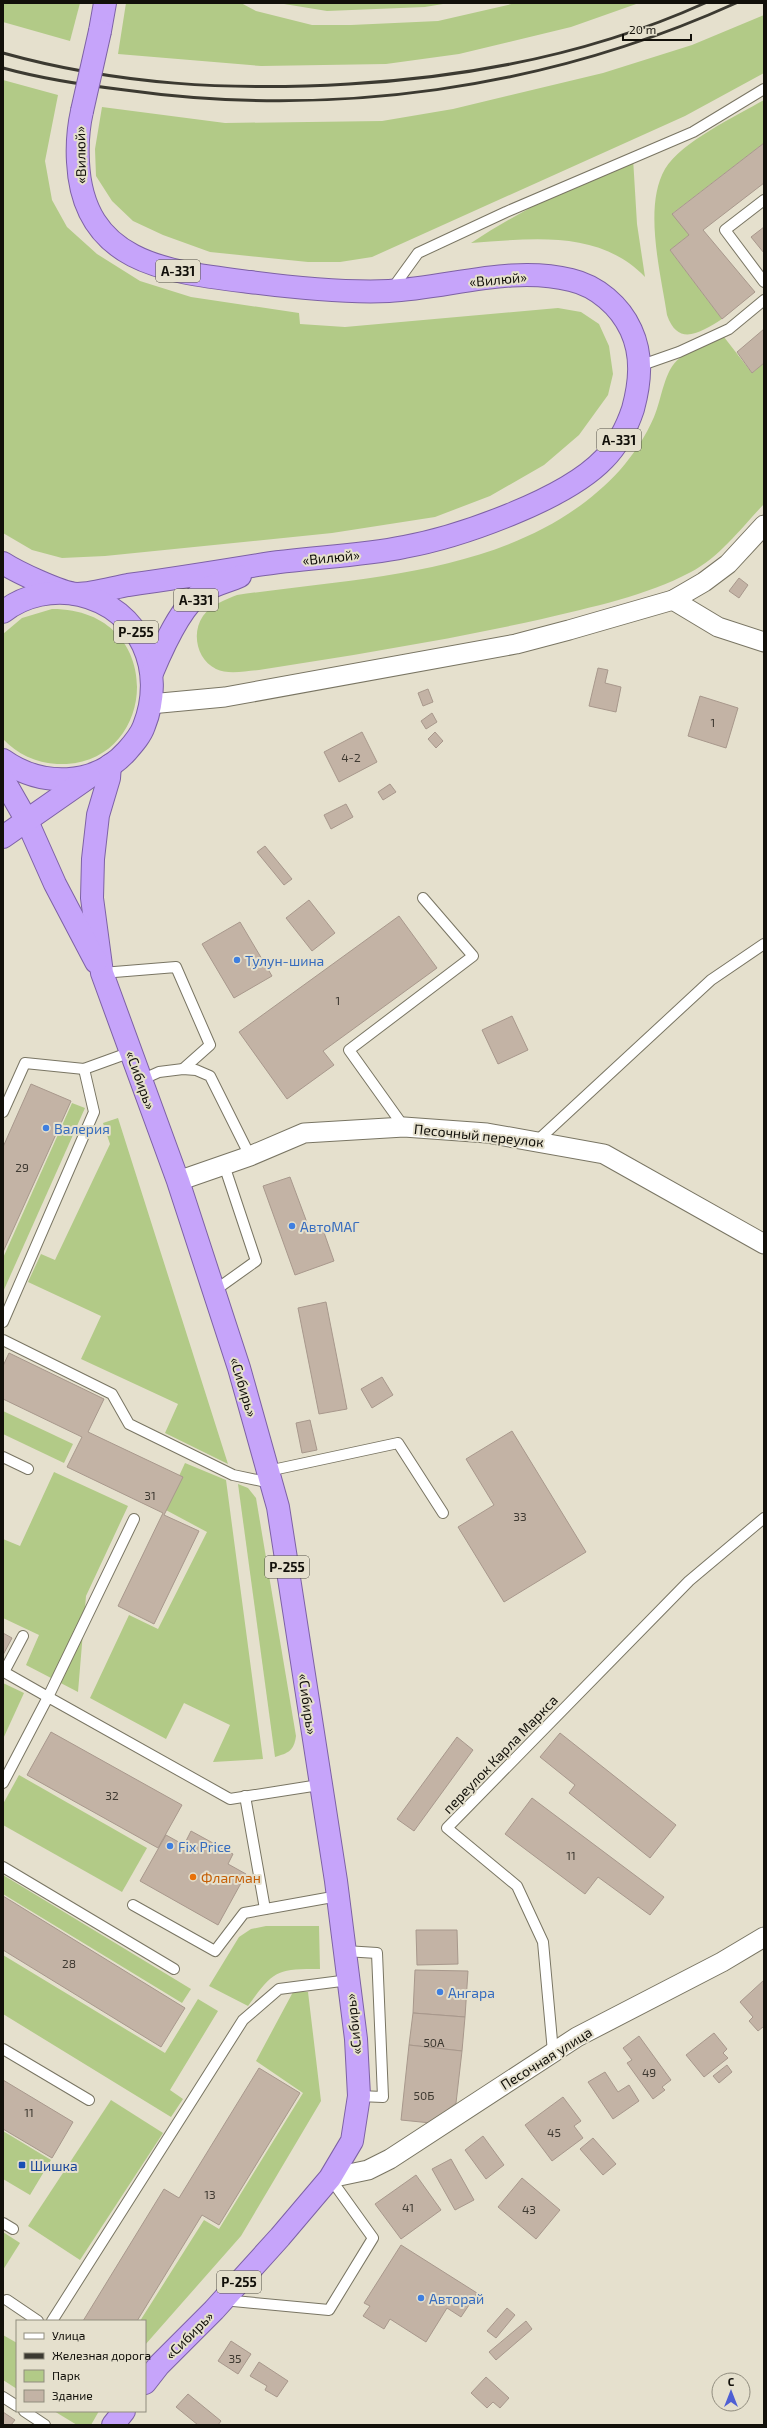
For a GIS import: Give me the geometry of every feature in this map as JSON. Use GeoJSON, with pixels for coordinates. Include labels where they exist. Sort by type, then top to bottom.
{"type":"FeatureCollection","features":[{"type":"Feature","properties":{"kind":"highway","name":"«Вилюй»"},"geometry":{"type":"LineString","coordinates":[[105,3],[77,132],[79,185],[83,200],[100,230],[113,243],[137,258],[197,276],[328,290],[391,291],[513,276],[549,276],[570,279],[586,285],[600,293],[623,315],[636,344],[639,366],[638,388],[630,418],[614,447],[602,461],[587,473],[548,497],[459,533],[429,542],[366,553],[272,562]]}},
{"type":"Feature","properties":{"kind":"highway","name":"А-331"},"geometry":{"type":"LineString","coordinates":[[75,594],[272,562]]}},
{"type":"Feature","properties":{"kind":"highway","name":"А-331"},"geometry":{"type":"LineString","coordinates":[[152,673],[170,632],[204,591],[272,562]]}},
{"type":"Feature","properties":{"kind":"highway","name":"Р-255"},"geometry":{"type":"LineString","coordinates":[[3,563],[17,572],[75,594],[96,600],[114,610],[126,621],[140,638],[150,660],[153,689],[144,726],[136,741],[102,769],[109,778],[98,815],[93,859],[92,898],[102,973]]}},
{"type":"Feature","properties":{"kind":"highway","name":"Р-255"},"geometry":{"type":"LineString","coordinates":[[3,612],[25,600],[54,593],[75,594]]}},
{"type":"Feature","properties":{"kind":"highway"},"geometry":{"type":"LineString","coordinates":[[3,760],[27,774],[61,780],[102,769]]}},
{"type":"Feature","properties":{"kind":"highway"},"geometry":{"type":"LineString","coordinates":[[3,837],[27,822],[102,769]]}},
{"type":"Feature","properties":{"kind":"highway","name":"Р-255"},"geometry":{"type":"LineString","coordinates":[[3,779],[27,822],[56,884],[102,973]]}},
{"type":"Feature","properties":{"kind":"highway","name":"«Сибирь»"},"geometry":{"type":"LineString","coordinates":[[102,973],[178,1181],[214,1291],[278,1507],[304,1670],[319,1785],[346,1952],[360,2096],[352,2141],[330,2178],[280,2237],[223,2300],[159,2365],[146,2382]]}},
{"type":"Feature","properties":{"kind":"highway"},"geometry":{"type":"LineString","coordinates":[[113,2425],[123,2412]]}},
{"type":"Feature","properties":{"kind":"street"},"geometry":{"type":"LineString","coordinates":[[150,704],[225,697],[516,644],[673,600],[704,582],[728,564],[764,525]]}},
{"type":"Feature","properties":{"kind":"street"},"geometry":{"type":"LineString","coordinates":[[3,603],[25,600]]}},
{"type":"Feature","properties":{"kind":"street"},"geometry":{"type":"LineString","coordinates":[[673,600],[718,627],[764,642]]}},
{"type":"Feature","properties":{"kind":"street","name":"Песочный переулок"},"geometry":{"type":"LineString","coordinates":[[178,1181],[250,1156],[304,1133],[404,1127],[487,1133],[604,1154],[764,1244]]}},
{"type":"Feature","properties":{"kind":"street","name":"Песочная улица"},"geometry":{"type":"LineString","coordinates":[[330,2178],[368,2170],[409,2149],[552,2052],[577,2037],[722,1962],[764,1937]]}},
{"type":"Feature","properties":{"kind":"lane"},"geometry":{"type":"LineString","coordinates":[[391,291],[418,253],[506,212],[693,132],[764,89]]}},
{"type":"Feature","properties":{"kind":"lane"},"geometry":{"type":"LineString","coordinates":[[764,200],[725,230],[764,282]]}},
{"type":"Feature","properties":{"kind":"lane"},"geometry":{"type":"LineString","coordinates":[[639,366],[679,352],[729,329],[764,300]]}},
{"type":"Feature","properties":{"kind":"lane"},"geometry":{"type":"LineString","coordinates":[[404,1127],[349,1050],[473,956],[423,898]]}},
{"type":"Feature","properties":{"kind":"lane"},"geometry":{"type":"LineString","coordinates":[[537,1141],[711,980],[764,944]]}},
{"type":"Feature","properties":{"kind":"lane"},"geometry":{"type":"LineString","coordinates":[[102,973],[176,967],[210,1045],[183,1069]]}},
{"type":"Feature","properties":{"kind":"lane"},"geometry":{"type":"LineString","coordinates":[[3,1112],[25,1062],[84,1069],[131,1052]]}},
{"type":"Feature","properties":{"kind":"lane"},"geometry":{"type":"LineString","coordinates":[[3,1322],[94,1112],[84,1069]]}},
{"type":"Feature","properties":{"kind":"lane"},"geometry":{"type":"LineString","coordinates":[[141,1080],[159,1072],[183,1069],[196,1070],[210,1076],[250,1156]]}},
{"type":"Feature","properties":{"kind":"lane"},"geometry":{"type":"LineString","coordinates":[[214,1291],[256,1261],[224,1165]]}},
{"type":"Feature","properties":{"kind":"lane"},"geometry":{"type":"LineString","coordinates":[[3,1340],[112,1394],[129,1424],[233,1475],[270,1477],[398,1443],[443,1513]]}},
{"type":"Feature","properties":{"kind":"lane"},"geometry":{"type":"LineString","coordinates":[[3,1457],[28,1469]]}},
{"type":"Feature","properties":{"kind":"lane","name":"переулок Карла Маркса"},"geometry":{"type":"LineString","coordinates":[[552,2052],[543,1942],[517,1886],[447,1828],[689,1581],[764,1518]]}},
{"type":"Feature","properties":{"kind":"lane"},"geometry":{"type":"LineString","coordinates":[[3,1783],[48,1697],[134,1519]]}},
{"type":"Feature","properties":{"kind":"lane"},"geometry":{"type":"LineString","coordinates":[[23,1636],[4,1672],[230,1799],[319,1785]]}},
{"type":"Feature","properties":{"kind":"lane"},"geometry":{"type":"LineString","coordinates":[[246,1796],[265,1909]]}},
{"type":"Feature","properties":{"kind":"lane"},"geometry":{"type":"LineString","coordinates":[[3,1867],[174,1969]]}},
{"type":"Feature","properties":{"kind":"lane"},"geometry":{"type":"LineString","coordinates":[[133,1905],[215,1951],[244,1913],[338,1896]]}},
{"type":"Feature","properties":{"kind":"lane"},"geometry":{"type":"LineString","coordinates":[[346,1952],[377,1953],[383,2097],[360,2096]]}},
{"type":"Feature","properties":{"kind":"lane"},"geometry":{"type":"LineString","coordinates":[[53,2320],[243,2020],[279,1989],[349,1980]]}},
{"type":"Feature","properties":{"kind":"lane"},"geometry":{"type":"LineString","coordinates":[[3,2049],[89,2100]]}},
{"type":"Feature","properties":{"kind":"lane"},"geometry":{"type":"LineString","coordinates":[[223,2300],[329,2310],[373,2238],[330,2178]]}},
{"type":"Feature","properties":{"kind":"lane"},"geometry":{"type":"LineString","coordinates":[[3,2223],[13,2229]]}},
{"type":"Feature","properties":{"kind":"lane"},"geometry":{"type":"LineString","coordinates":[[7,2300],[37,2320]]}},
{"type":"Feature","properties":{"kind":"lane"},"geometry":{"type":"LineString","coordinates":[[3,2397],[16,2405]]}},
{"type":"Feature","properties":{"kind":"lane"},"geometry":{"type":"LineString","coordinates":[[26,2412],[46,2425]]}},
{"type":"Feature","properties":{"kind":"green space"},"geometry":{"type":"Polygon","coordinates":[[[3,3],[80,3],[70,41],[3,22],[3,3]]]}},
{"type":"Feature","properties":{"kind":"green space"},"geometry":{"type":"Polygon","coordinates":[[[126,3],[241,3],[256,11],[312,25],[351,25],[438,21],[516,3],[639,3],[571,27],[459,54],[386,64],[261,66],[118,54],[126,3]]]}},
{"type":"Feature","properties":{"kind":"green space"},"geometry":{"type":"Polygon","coordinates":[[[278,3],[449,3],[425,7],[327,11],[278,3]]]}},
{"type":"Feature","properties":{"kind":"green space"},"geometry":{"type":"Polygon","coordinates":[[[764,15],[764,73],[685,116],[372,257],[340,262],[308,262],[210,252],[163,235],[133,221],[112,201],[96,176],[95,149],[102,107],[225,123],[382,121],[453,109],[603,73],[692,45],[764,15]]]}},
{"type":"Feature","properties":{"kind":"green space"},"geometry":{"type":"Polygon","coordinates":[[[3,80],[58,95],[45,161],[52,200],[67,227],[97,254],[140,281],[191,297],[299,313],[300,324],[345,327],[558,308],[581,312],[599,324],[609,346],[613,374],[608,395],[579,435],[544,465],[490,496],[435,517],[332,533],[105,556],[62,558],[32,550],[3,533],[3,80]]]}},
{"type":"Feature","properties":{"kind":"green space"},"geometry":{"type":"Polygon","coordinates":[[[764,100],[764,143],[673,213],[689,235],[670,250],[722,319],[706,329],[690,334],[683,334],[677,331],[667,315],[661,280],[654,221],[655,202],[659,185],[665,169],[683,149],[710,130],[764,100]]]}},
{"type":"Feature","properties":{"kind":"green space"},"geometry":{"type":"Polygon","coordinates":[[[633,158],[637,224],[645,277],[627,262],[607,251],[586,244],[563,240],[540,239],[471,243],[550,197],[633,158]]]}},
{"type":"Feature","properties":{"kind":"green space"},"geometry":{"type":"Polygon","coordinates":[[[724,337],[752,373],[764,363],[764,504],[721,550],[702,566],[656,588],[580,610],[507,627],[330,659],[243,672],[226,672],[209,665],[200,653],[197,630],[203,616],[210,608],[237,595],[390,575],[441,565],[491,551],[538,531],[581,505],[620,470],[630,458],[654,417],[670,369],[675,363],[690,352],[724,337]]]}},
{"type":"Feature","properties":{"kind":"green space"},"geometry":{"type":"Polygon","coordinates":[[[52,609],[90,616],[117,634],[132,659],[137,688],[131,717],[116,742],[91,759],[57,764],[42,762],[27,757],[14,749],[3,739],[3,634],[22,618],[52,609]]]}},
{"type":"Feature","properties":{"kind":"green space"},"geometry":{"type":"Polygon","coordinates":[[[72,1103],[85,1108],[3,1292],[3,1258],[72,1103]]]}},
{"type":"Feature","properties":{"kind":"green space"},"geometry":{"type":"Polygon","coordinates":[[[118,1118],[228,1464],[165,1433],[178,1404],[81,1359],[101,1316],[28,1282],[41,1254],[55,1260],[110,1144],[103,1123],[118,1118]]]}},
{"type":"Feature","properties":{"kind":"green space"},"geometry":{"type":"Polygon","coordinates":[[[3,1411],[73,1444],[64,1463],[3,1434],[3,1411]]]}},
{"type":"Feature","properties":{"kind":"green space"},"geometry":{"type":"Polygon","coordinates":[[[185,1463],[226,1480],[263,1759],[213,1762],[230,1725],[184,1703],[166,1739],[90,1698],[129,1615],[158,1629],[207,1532],[164,1509],[185,1463]]]}},
{"type":"Feature","properties":{"kind":"green space"},"geometry":{"type":"Polygon","coordinates":[[[54,1472],[128,1506],[86,1596],[78,1692],[26,1665],[39,1635],[3,1618],[3,1539],[20,1546],[54,1472]]]}},
{"type":"Feature","properties":{"kind":"green space"},"geometry":{"type":"Polygon","coordinates":[[[238,1484],[248,1488],[256,1498],[296,1736],[294,1745],[290,1751],[275,1757],[238,1484]]]}},
{"type":"Feature","properties":{"kind":"green space"},"geometry":{"type":"Polygon","coordinates":[[[3,1683],[24,1693],[3,1739],[3,1683]]]}},
{"type":"Feature","properties":{"kind":"green space"},"geometry":{"type":"Polygon","coordinates":[[[19,1775],[147,1848],[122,1892],[3,1825],[3,1804],[19,1775]]]}},
{"type":"Feature","properties":{"kind":"green space"},"geometry":{"type":"Polygon","coordinates":[[[3,1875],[191,1989],[182,2003],[3,1894],[3,1875]]]}},
{"type":"Feature","properties":{"kind":"green space"},"geometry":{"type":"Polygon","coordinates":[[[266,1926],[319,1926],[320,1969],[285,1971],[277,1974],[264,1985],[248,2006],[209,1986],[239,1937],[251,1929],[266,1926]]]}},
{"type":"Feature","properties":{"kind":"green space"},"geometry":{"type":"Polygon","coordinates":[[[3,1955],[165,2053],[198,1999],[218,2011],[170,2090],[183,2099],[171,2117],[3,2014],[3,1955]]]}},
{"type":"Feature","properties":{"kind":"green space"},"geometry":{"type":"Polygon","coordinates":[[[293,1992],[308,1992],[321,2101],[241,2236],[146,2344],[146,2320],[141,2320],[204,2220],[219,2229],[303,2093],[256,2061],[293,1992]]]}},
{"type":"Feature","properties":{"kind":"green space"},"geometry":{"type":"Polygon","coordinates":[[[111,2100],[163,2133],[80,2260],[28,2226],[111,2100]]]}},
{"type":"Feature","properties":{"kind":"green space"},"geometry":{"type":"Polygon","coordinates":[[[3,2131],[51,2160],[30,2195],[3,2179],[3,2131]]]}},
{"type":"Feature","properties":{"kind":"green space"},"geometry":{"type":"Polygon","coordinates":[[[3,2232],[20,2243],[3,2270],[3,2232]]]}},
{"type":"Feature","properties":{"kind":"green space"},"geometry":{"type":"Polygon","coordinates":[[[3,2335],[16,2342],[16,2388],[3,2380],[3,2335]]]}},
{"type":"Feature","properties":{"kind":"green space"},"geometry":{"type":"Polygon","coordinates":[[[56,2412],[98,2412],[91,2425],[77,2425],[56,2412]]]}},
{"type":"Feature","properties":{"kind":"building"},"geometry":{"type":"Polygon","coordinates":[[[764,143],[764,183],[703,230],[755,292],[722,319],[670,250],[689,235],[672,214],[764,143]]]}},
{"type":"Feature","properties":{"kind":"building"},"geometry":{"type":"Polygon","coordinates":[[[764,227],[764,253],[751,237],[764,227]]]}},
{"type":"Feature","properties":{"kind":"building"},"geometry":{"type":"Polygon","coordinates":[[[764,329],[764,363],[752,373],[737,352],[764,329]]]}},
{"type":"Feature","properties":{"kind":"building"},"geometry":{"type":"Polygon","coordinates":[[[739,578],[748,585],[739,598],[729,591],[739,578]]]}},
{"type":"Feature","properties":{"kind":"building"},"geometry":{"type":"Polygon","coordinates":[[[598,668],[608,670],[605,683],[621,687],[616,712],[589,706],[598,668]]]}},
{"type":"Feature","properties":{"kind":"building"},"geometry":{"type":"Polygon","coordinates":[[[428,689],[433,702],[423,706],[418,693],[428,689]]]}},
{"type":"Feature","properties":{"kind":"building"},"geometry":{"type":"Polygon","coordinates":[[[700,696],[738,708],[726,748],[688,736],[700,696]]]}},
{"type":"Feature","properties":{"kind":"building"},"geometry":{"type":"Polygon","coordinates":[[[432,713],[437,722],[426,729],[421,721],[432,713]]]}},
{"type":"Feature","properties":{"kind":"building"},"geometry":{"type":"Polygon","coordinates":[[[362,732],[377,762],[339,782],[324,752],[362,732]]]}},
{"type":"Feature","properties":{"kind":"building"},"geometry":{"type":"Polygon","coordinates":[[[435,732],[443,741],[436,748],[428,739],[435,732]]]}},
{"type":"Feature","properties":{"kind":"building"},"geometry":{"type":"Polygon","coordinates":[[[390,784],[396,792],[383,800],[378,792],[390,784]]]}},
{"type":"Feature","properties":{"kind":"building"},"geometry":{"type":"Polygon","coordinates":[[[346,804],[353,817],[331,829],[324,815],[346,804]]]}},
{"type":"Feature","properties":{"kind":"building"},"geometry":{"type":"Polygon","coordinates":[[[265,846],[292,879],[284,885],[257,852],[265,846]]]}},
{"type":"Feature","properties":{"kind":"building"},"geometry":{"type":"Polygon","coordinates":[[[309,900],[335,933],[312,951],[286,918],[309,900]]]}},
{"type":"Feature","properties":{"kind":"building"},"geometry":{"type":"Polygon","coordinates":[[[399,916],[437,968],[323,1051],[334,1065],[287,1099],[239,1032],[399,916]]]}},
{"type":"Feature","properties":{"kind":"building","name":"Тулун-шина"},"geometry":{"type":"Polygon","coordinates":[[[240,922],[272,976],[234,998],[202,944],[240,922]]]}},
{"type":"Feature","properties":{"kind":"building"},"geometry":{"type":"Polygon","coordinates":[[[512,1016],[528,1050],[498,1064],[482,1030],[512,1016]]]}},
{"type":"Feature","properties":{"kind":"building"},"geometry":{"type":"Polygon","coordinates":[[[31,1084],[71,1101],[3,1252],[3,1147],[31,1084]]]}},
{"type":"Feature","properties":{"kind":"building","name":"АвтоМАГ"},"geometry":{"type":"Polygon","coordinates":[[[290,1177],[309,1228],[321,1224],[334,1261],[295,1275],[263,1186],[290,1177]]]}},
{"type":"Feature","properties":{"kind":"building"},"geometry":{"type":"Polygon","coordinates":[[[326,1302],[347,1409],[319,1414],[298,1308],[326,1302]]]}},
{"type":"Feature","properties":{"kind":"building"},"geometry":{"type":"Polygon","coordinates":[[[9,1353],[104,1399],[88,1432],[183,1477],[164,1515],[199,1531],[154,1624],[118,1606],[163,1513],[67,1467],[82,1437],[3,1399],[3,1366],[9,1353]]]}},
{"type":"Feature","properties":{"kind":"building"},"geometry":{"type":"Polygon","coordinates":[[[382,1377],[393,1395],[372,1408],[361,1389],[382,1377]]]}},
{"type":"Feature","properties":{"kind":"building"},"geometry":{"type":"Polygon","coordinates":[[[310,1420],[317,1450],[302,1453],[296,1423],[310,1420]]]}},
{"type":"Feature","properties":{"kind":"building"},"geometry":{"type":"Polygon","coordinates":[[[512,1431],[586,1552],[504,1602],[458,1527],[494,1505],[466,1459],[512,1431]]]}},
{"type":"Feature","properties":{"kind":"building"},"geometry":{"type":"Polygon","coordinates":[[[3,1633],[12,1638],[3,1655],[3,1633]]]}},
{"type":"Feature","properties":{"kind":"building"},"geometry":{"type":"Polygon","coordinates":[[[51,1732],[182,1805],[158,1848],[27,1775],[51,1732]]]}},
{"type":"Feature","properties":{"kind":"building"},"geometry":{"type":"Polygon","coordinates":[[[560,1733],[676,1825],[650,1858],[569,1793],[575,1785],[540,1757],[560,1733]]]}},
{"type":"Feature","properties":{"kind":"building"},"geometry":{"type":"Polygon","coordinates":[[[457,1737],[473,1750],[414,1831],[397,1819],[457,1737]]]}},
{"type":"Feature","properties":{"kind":"building"},"geometry":{"type":"Polygon","coordinates":[[[532,1798],[664,1897],[650,1915],[598,1877],[585,1894],[505,1834],[532,1798]]]}},
{"type":"Feature","properties":{"kind":"building","name":"Флагман"},"geometry":{"type":"Polygon","coordinates":[[[191,1831],[233,1854],[228,1864],[246,1874],[218,1925],[140,1881],[166,1835],[184,1845],[191,1831]]]}},
{"type":"Feature","properties":{"kind":"building"},"geometry":{"type":"Polygon","coordinates":[[[3,1896],[185,2008],[161,2047],[3,1950],[3,1896]]]}},
{"type":"Feature","properties":{"kind":"building"},"geometry":{"type":"Polygon","coordinates":[[[416,1930],[457,1930],[458,1964],[417,1965],[416,1930]]]}},
{"type":"Feature","properties":{"kind":"building","name":"Ангара"},"geometry":{"type":"Polygon","coordinates":[[[415,1970],[468,1971],[465,2017],[413,2013],[415,1970]]]}},
{"type":"Feature","properties":{"kind":"building"},"geometry":{"type":"Polygon","coordinates":[[[764,1980],[764,2029],[763,2027],[758,2031],[749,2021],[753,2017],[740,2002],[764,1980]]]}},
{"type":"Feature","properties":{"kind":"building"},"geometry":{"type":"Polygon","coordinates":[[[413,2013],[465,2017],[462,2051],[409,2045],[413,2013]]]}},
{"type":"Feature","properties":{"kind":"building"},"geometry":{"type":"Polygon","coordinates":[[[714,2033],[727,2049],[723,2053],[728,2058],[704,2077],[686,2055],[714,2033]]]}},
{"type":"Feature","properties":{"kind":"building"},"geometry":{"type":"Polygon","coordinates":[[[639,2036],[671,2080],[662,2087],[665,2090],[653,2099],[627,2063],[632,2060],[623,2048],[639,2036]]]}},
{"type":"Feature","properties":{"kind":"building"},"geometry":{"type":"Polygon","coordinates":[[[409,2045],[462,2051],[456,2103],[431,2123],[401,2120],[409,2045]]]}},
{"type":"Feature","properties":{"kind":"building"},"geometry":{"type":"Polygon","coordinates":[[[727,2065],[732,2072],[719,2083],[713,2076],[727,2065]]]}},
{"type":"Feature","properties":{"kind":"building"},"geometry":{"type":"Polygon","coordinates":[[[259,2068],[300,2093],[219,2225],[202,2215],[138,2320],[84,2320],[164,2189],[179,2198],[259,2068]]]}},
{"type":"Feature","properties":{"kind":"building"},"geometry":{"type":"Polygon","coordinates":[[[605,2072],[618,2092],[629,2085],[639,2101],[613,2119],[588,2082],[605,2072]]]}},
{"type":"Feature","properties":{"kind":"building"},"geometry":{"type":"Polygon","coordinates":[[[3,2080],[73,2122],[52,2158],[3,2129],[3,2080]]]}},
{"type":"Feature","properties":{"kind":"building"},"geometry":{"type":"Polygon","coordinates":[[[563,2097],[581,2121],[574,2126],[583,2138],[552,2161],[525,2125],[563,2097]]]}},
{"type":"Feature","properties":{"kind":"building"},"geometry":{"type":"Polygon","coordinates":[[[483,2136],[504,2165],[486,2179],[465,2150],[483,2136]]]}},
{"type":"Feature","properties":{"kind":"building"},"geometry":{"type":"Polygon","coordinates":[[[593,2138],[616,2164],[603,2175],[580,2149],[593,2138]]]}},
{"type":"Feature","properties":{"kind":"building"},"geometry":{"type":"Polygon","coordinates":[[[451,2159],[474,2200],[455,2210],[432,2169],[451,2159]]]}},
{"type":"Feature","properties":{"kind":"building"},"geometry":{"type":"Polygon","coordinates":[[[416,2175],[441,2210],[401,2239],[375,2204],[416,2175]]]}},
{"type":"Feature","properties":{"kind":"building"},"geometry":{"type":"Polygon","coordinates":[[[522,2178],[560,2210],[536,2239],[498,2207],[522,2178]]]}},
{"type":"Feature","properties":{"kind":"building","name":"Авторай"},"geometry":{"type":"Polygon","coordinates":[[[401,2245],[477,2293],[461,2317],[447,2308],[426,2342],[390,2319],[384,2329],[363,2316],[370,2306],[364,2303],[401,2245]]]}},
{"type":"Feature","properties":{"kind":"building"},"geometry":{"type":"Polygon","coordinates":[[[507,2308],[515,2315],[496,2338],[487,2331],[507,2308]]]}},
{"type":"Feature","properties":{"kind":"building"},"geometry":{"type":"Polygon","coordinates":[[[526,2321],[532,2329],[496,2360],[489,2352],[526,2321]]]}},
{"type":"Feature","properties":{"kind":"building"},"geometry":{"type":"Polygon","coordinates":[[[231,2341],[251,2354],[238,2374],[218,2361],[231,2341]]]}},
{"type":"Feature","properties":{"kind":"building"},"geometry":{"type":"Polygon","coordinates":[[[259,2362],[288,2381],[277,2397],[265,2390],[267,2386],[250,2376],[259,2362]]]}},
{"type":"Feature","properties":{"kind":"building"},"geometry":{"type":"Polygon","coordinates":[[[486,2377],[509,2398],[500,2408],[493,2402],[487,2408],[471,2393],[486,2377]]]}},
{"type":"Feature","properties":{"kind":"building"},"geometry":{"type":"Polygon","coordinates":[[[188,2394],[221,2421],[218,2425],[198,2425],[176,2407],[188,2394]]]}},
{"type":"Feature","properties":{"kind":"building"},"geometry":{"type":"Polygon","coordinates":[[[3,2412],[15,2420],[11,2425],[3,2425],[3,2412]]]}},
{"type":"Feature","properties":{"kind":"railway"},"geometry":{"type":"LineString","coordinates":[[3,53],[46,64],[89,72],[132,79],[175,83],[261,87],[395,81],[486,69],[575,49],[662,21],[705,3]]}},
{"type":"Feature","properties":{"kind":"railway"},"geometry":{"type":"LineString","coordinates":[[3,68],[78,84],[203,98],[281,101],[359,98],[437,90],[514,76],[589,57],[664,33],[736,3]]}},
{"type":"Feature","properties":{"kind":"place","name":"Тулун-шина"},"geometry":{"type":"Point","coordinates":[237,960]}},
{"type":"Feature","properties":{"kind":"place","name":"Валерия"},"geometry":{"type":"Point","coordinates":[46,1128]}},
{"type":"Feature","properties":{"kind":"place","name":"АвтоМАГ"},"geometry":{"type":"Point","coordinates":[292,1226]}},
{"type":"Feature","properties":{"kind":"place","name":"Fix Price"},"geometry":{"type":"Point","coordinates":[170,1846]}},
{"type":"Feature","properties":{"kind":"place","name":"Флагман"},"geometry":{"type":"Point","coordinates":[193,1877]}},
{"type":"Feature","properties":{"kind":"place","name":"Ангара"},"geometry":{"type":"Point","coordinates":[440,1992]}},
{"type":"Feature","properties":{"kind":"place","name":"Шишка"},"geometry":{"type":"Point","coordinates":[22,2165]}},
{"type":"Feature","properties":{"kind":"place","name":"Авторай"},"geometry":{"type":"Point","coordinates":[421,2298]}}]}
